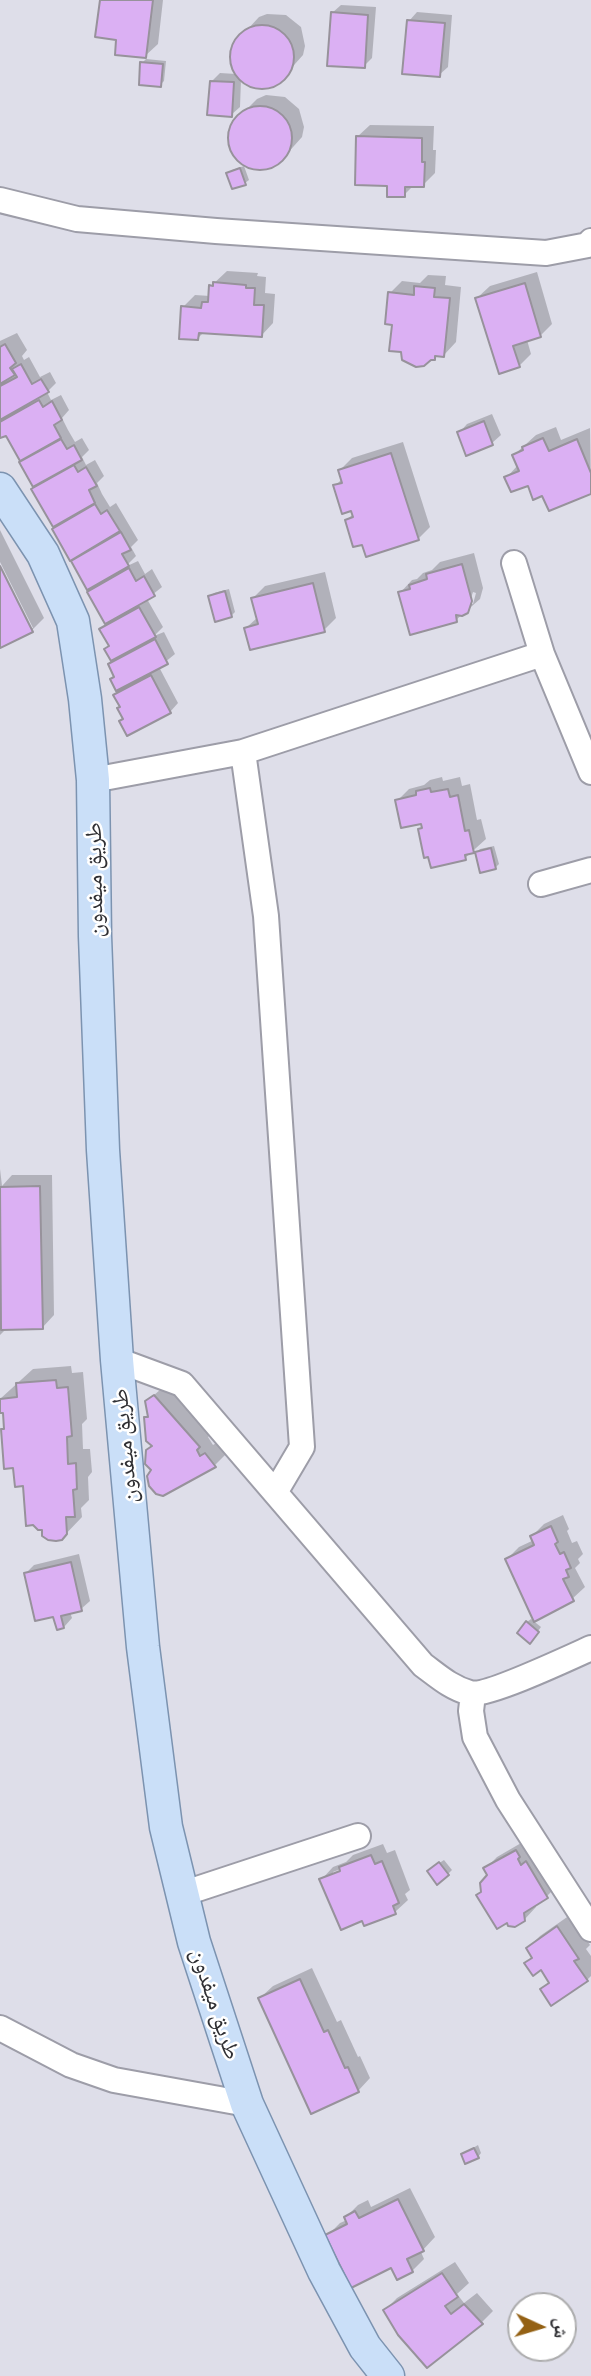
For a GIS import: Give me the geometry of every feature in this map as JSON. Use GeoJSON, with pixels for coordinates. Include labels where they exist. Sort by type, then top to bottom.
{"type":"FeatureCollection","features":[{"type":"Feature","properties":{"kind":"main road","name":"طريق ميفدون"},"geometry":{"type":"LineString","coordinates":[[0,489],[43,554],[73,621],[85,699],[93,780],[95,936],[103,1150],[117,1360],[143,1647],[166,1827],[194,1942],[247,2104],[324,2271],[365,2347],[387,2376]]}},
{"type":"Feature","properties":{"kind":"street"},"geometry":{"type":"LineString","coordinates":[[0,200],[77,219],[469,249],[546,253],[588,245],[591,241]]}},
{"type":"Feature","properties":{"kind":"street"},"geometry":{"type":"LineString","coordinates":[[514,563],[542,654],[591,772]]}},
{"type":"Feature","properties":{"kind":"street"},"geometry":{"type":"LineString","coordinates":[[93,780],[243,752],[542,654]]}},
{"type":"Feature","properties":{"kind":"street"},"geometry":{"type":"LineString","coordinates":[[243,752],[266,916],[302,1447],[276,1490]]}},
{"type":"Feature","properties":{"kind":"street"},"geometry":{"type":"LineString","coordinates":[[541,884],[591,870]]}},
{"type":"Feature","properties":{"kind":"street"},"geometry":{"type":"LineString","coordinates":[[117,1360],[183,1384],[423,1665],[452,1687],[473,1694],[536,1673],[591,1648]]}},
{"type":"Feature","properties":{"kind":"street"},"geometry":{"type":"LineString","coordinates":[[473,1694],[471,1711],[475,1737],[508,1800],[591,1929]]}},
{"type":"Feature","properties":{"kind":"street"},"geometry":{"type":"LineString","coordinates":[[182,1894],[358,1836]]}},
{"type":"Feature","properties":{"kind":"street"},"geometry":{"type":"LineString","coordinates":[[0,2028],[72,2065],[114,2080],[247,2104]]}},
{"type":"Feature","properties":{"kind":"building"},"geometry":{"type":"Polygon","coordinates":[[[100,0],[153,0],[146,58],[115,55],[116,40],[95,37],[100,0]]]}},
{"type":"Feature","properties":{"kind":"building"},"geometry":{"type":"Polygon","coordinates":[[[331,12],[368,15],[365,68],[327,66],[331,12]]]}},
{"type":"Feature","properties":{"kind":"building"},"geometry":{"type":"Polygon","coordinates":[[[407,20],[445,23],[440,77],[402,74],[407,20]]]}},
{"type":"Feature","properties":{"kind":"building"},"geometry":{"type":"Polygon","coordinates":[[[256,25],[268,25],[285,34],[292,45],[292,69],[285,80],[268,89],[256,89],[244,84],[235,75],[230,63],[230,51],[235,39],[244,30],[256,25]]]}},
{"type":"Feature","properties":{"kind":"building"},"geometry":{"type":"Polygon","coordinates":[[[140,62],[163,64],[161,87],[139,85],[140,62]]]}},
{"type":"Feature","properties":{"kind":"building"},"geometry":{"type":"Polygon","coordinates":[[[210,81],[234,82],[232,117],[207,115],[210,81]]]}},
{"type":"Feature","properties":{"kind":"building"},"geometry":{"type":"Polygon","coordinates":[[[254,106],[266,106],[283,115],[290,126],[290,150],[283,161],[266,170],[254,170],[242,165],[233,156],[228,144],[228,132],[233,120],[242,111],[254,106]]]}},
{"type":"Feature","properties":{"kind":"building"},"geometry":{"type":"Polygon","coordinates":[[[356,136],[422,138],[424,187],[405,187],[405,197],[387,197],[387,186],[355,185],[356,136]]]}},
{"type":"Feature","properties":{"kind":"building"},"geometry":{"type":"Polygon","coordinates":[[[240,168],[246,185],[232,189],[226,173],[240,168]]]}},
{"type":"Feature","properties":{"kind":"building"},"geometry":{"type":"Polygon","coordinates":[[[213,282],[255,288],[254,305],[264,305],[262,337],[199,333],[198,340],[179,339],[181,306],[201,308],[202,302],[208,302],[209,285],[213,286],[213,282]]]}},
{"type":"Feature","properties":{"kind":"building"},"geometry":{"type":"Polygon","coordinates":[[[525,283],[541,337],[513,346],[520,367],[499,374],[475,298],[525,283]]]}},
{"type":"Feature","properties":{"kind":"building"},"geometry":{"type":"Polygon","coordinates":[[[414,286],[435,288],[434,297],[450,298],[444,357],[435,356],[435,360],[416,367],[402,360],[401,352],[389,351],[392,325],[385,324],[388,292],[414,295],[414,286]]]}},
{"type":"Feature","properties":{"kind":"building"},"geometry":{"type":"Polygon","coordinates":[[[5,344],[16,363],[10,368],[15,375],[0,384],[0,347],[5,344]]]}},
{"type":"Feature","properties":{"kind":"building"},"geometry":{"type":"Polygon","coordinates":[[[21,364],[32,384],[41,379],[49,392],[0,420],[0,386],[17,377],[12,369],[21,364]]]}},
{"type":"Feature","properties":{"kind":"building"},"geometry":{"type":"Polygon","coordinates":[[[39,400],[43,407],[52,401],[62,420],[54,425],[61,438],[20,461],[6,436],[0,438],[0,422],[39,400]]]}},
{"type":"Feature","properties":{"kind":"building"},"geometry":{"type":"Polygon","coordinates":[[[484,421],[493,445],[466,456],[457,432],[484,421]]]}},
{"type":"Feature","properties":{"kind":"building"},"geometry":{"type":"Polygon","coordinates":[[[543,438],[549,451],[577,439],[591,473],[591,494],[549,511],[542,496],[533,500],[528,486],[511,492],[504,477],[519,471],[512,455],[523,450],[522,447],[543,438]]]}},
{"type":"Feature","properties":{"kind":"building"},"geometry":{"type":"Polygon","coordinates":[[[61,439],[67,449],[74,445],[82,460],[33,487],[19,462],[61,439]]]}},
{"type":"Feature","properties":{"kind":"building"},"geometry":{"type":"Polygon","coordinates":[[[391,453],[419,540],[366,557],[362,545],[353,547],[345,520],[353,517],[351,511],[342,514],[333,485],[342,483],[338,470],[391,453]]]}},
{"type":"Feature","properties":{"kind":"building"},"geometry":{"type":"Polygon","coordinates":[[[74,465],[78,472],[86,467],[97,486],[89,490],[95,503],[53,527],[31,489],[74,465]]]}},
{"type":"Feature","properties":{"kind":"building"},"geometry":{"type":"Polygon","coordinates":[[[95,504],[101,514],[107,510],[120,531],[70,561],[52,529],[95,504]]]}},
{"type":"Feature","properties":{"kind":"building"},"geometry":{"type":"Polygon","coordinates":[[[121,532],[131,550],[122,554],[129,566],[87,590],[71,561],[121,532]]]}},
{"type":"Feature","properties":{"kind":"building"},"geometry":{"type":"Polygon","coordinates":[[[462,564],[472,601],[468,613],[456,615],[457,622],[410,635],[398,592],[410,589],[409,585],[427,579],[426,574],[462,564]]]}},
{"type":"Feature","properties":{"kind":"building"},"geometry":{"type":"Polygon","coordinates":[[[0,566],[33,632],[0,648],[0,566]]]}},
{"type":"Feature","properties":{"kind":"building"},"geometry":{"type":"Polygon","coordinates":[[[129,568],[136,581],[144,576],[155,596],[105,624],[87,592],[129,568]]]}},
{"type":"Feature","properties":{"kind":"building"},"geometry":{"type":"Polygon","coordinates":[[[313,583],[325,632],[250,650],[244,628],[258,624],[251,598],[313,583]]]}},
{"type":"Feature","properties":{"kind":"building"},"geometry":{"type":"Polygon","coordinates":[[[225,591],[232,617],[215,622],[208,596],[225,591]]]}},
{"type":"Feature","properties":{"kind":"building"},"geometry":{"type":"Polygon","coordinates":[[[139,607],[156,637],[111,661],[104,649],[109,646],[99,629],[139,607]]]}},
{"type":"Feature","properties":{"kind":"building"},"geometry":{"type":"Polygon","coordinates":[[[155,639],[168,664],[116,691],[110,679],[114,677],[108,664],[155,639]]]}},
{"type":"Feature","properties":{"kind":"building"},"geometry":{"type":"Polygon","coordinates":[[[151,675],[171,713],[127,736],[119,721],[123,719],[117,708],[120,707],[113,695],[151,675]]]}},
{"type":"Feature","properties":{"kind":"building"},"geometry":{"type":"Polygon","coordinates":[[[430,788],[431,792],[448,789],[450,797],[458,795],[465,831],[469,830],[474,853],[465,855],[466,860],[431,868],[428,857],[424,858],[418,829],[422,828],[421,824],[401,828],[395,800],[430,788]]]}},
{"type":"Feature","properties":{"kind":"building"},"geometry":{"type":"Polygon","coordinates":[[[491,848],[496,869],[480,873],[475,852],[491,848]]]}},
{"type":"Feature","properties":{"kind":"building"},"geometry":{"type":"Polygon","coordinates":[[[40,1186],[43,1329],[1,1330],[0,1187],[40,1186]]]}},
{"type":"Feature","properties":{"kind":"building"},"geometry":{"type":"Polygon","coordinates":[[[56,1380],[57,1388],[68,1387],[72,1436],[67,1437],[68,1464],[76,1463],[77,1489],[73,1490],[75,1517],[66,1517],[67,1534],[62,1540],[56,1541],[42,1536],[42,1530],[33,1525],[26,1526],[23,1486],[15,1487],[13,1468],[4,1469],[1,1429],[4,1429],[0,1399],[17,1397],[16,1383],[56,1380]]]}},
{"type":"Feature","properties":{"kind":"building"},"geometry":{"type":"Polygon","coordinates":[[[154,1395],[200,1447],[197,1450],[200,1456],[205,1453],[216,1467],[163,1496],[156,1494],[149,1486],[147,1476],[151,1470],[145,1464],[146,1450],[152,1446],[146,1441],[144,1417],[148,1417],[145,1401],[154,1395]]]}},
{"type":"Feature","properties":{"kind":"building"},"geometry":{"type":"Polygon","coordinates":[[[551,1526],[558,1542],[555,1544],[560,1554],[564,1552],[571,1568],[566,1570],[569,1577],[563,1579],[574,1601],[534,1622],[505,1559],[534,1545],[530,1536],[551,1526]]]}},
{"type":"Feature","properties":{"kind":"building"},"geometry":{"type":"Polygon","coordinates":[[[71,1562],[82,1611],[61,1616],[64,1628],[57,1630],[53,1617],[35,1621],[24,1573],[71,1562]]]}},
{"type":"Feature","properties":{"kind":"building"},"geometry":{"type":"Polygon","coordinates":[[[526,1621],[539,1632],[530,1644],[517,1633],[526,1621]]]}},
{"type":"Feature","properties":{"kind":"building"},"geometry":{"type":"Polygon","coordinates":[[[516,1850],[521,1865],[526,1861],[548,1898],[524,1913],[525,1921],[515,1927],[508,1926],[507,1923],[497,1929],[476,1895],[481,1892],[480,1883],[487,1875],[483,1868],[516,1850]]]}},
{"type":"Feature","properties":{"kind":"building"},"geometry":{"type":"Polygon","coordinates":[[[371,1855],[375,1864],[382,1861],[399,1903],[393,1906],[396,1914],[364,1926],[362,1921],[341,1930],[319,1879],[340,1871],[339,1867],[371,1855]]]}},
{"type":"Feature","properties":{"kind":"building"},"geometry":{"type":"Polygon","coordinates":[[[439,1862],[449,1875],[437,1885],[427,1871],[439,1862]]]}},
{"type":"Feature","properties":{"kind":"building"},"geometry":{"type":"Polygon","coordinates":[[[557,1926],[579,1959],[574,1961],[588,1981],[551,2006],[540,1989],[549,1983],[541,1970],[533,1976],[524,1963],[532,1958],[526,1948],[557,1926]]]}},
{"type":"Feature","properties":{"kind":"building"},"geometry":{"type":"Polygon","coordinates":[[[300,1979],[324,2032],[328,2030],[359,2092],[311,2114],[258,1998],[300,1979]]]}},
{"type":"Feature","properties":{"kind":"building"},"geometry":{"type":"Polygon","coordinates":[[[474,2148],[479,2158],[465,2164],[461,2154],[474,2148]]]}},
{"type":"Feature","properties":{"kind":"building"},"geometry":{"type":"Polygon","coordinates":[[[398,2199],[424,2251],[407,2259],[413,2272],[397,2280],[391,2268],[351,2288],[325,2235],[347,2224],[344,2217],[355,2211],[359,2218],[398,2199]]]}},
{"type":"Feature","properties":{"kind":"building"},"geometry":{"type":"Polygon","coordinates":[[[442,2273],[458,2297],[445,2306],[451,2314],[464,2304],[483,2324],[427,2368],[398,2335],[383,2310],[442,2273]]]}}]}
